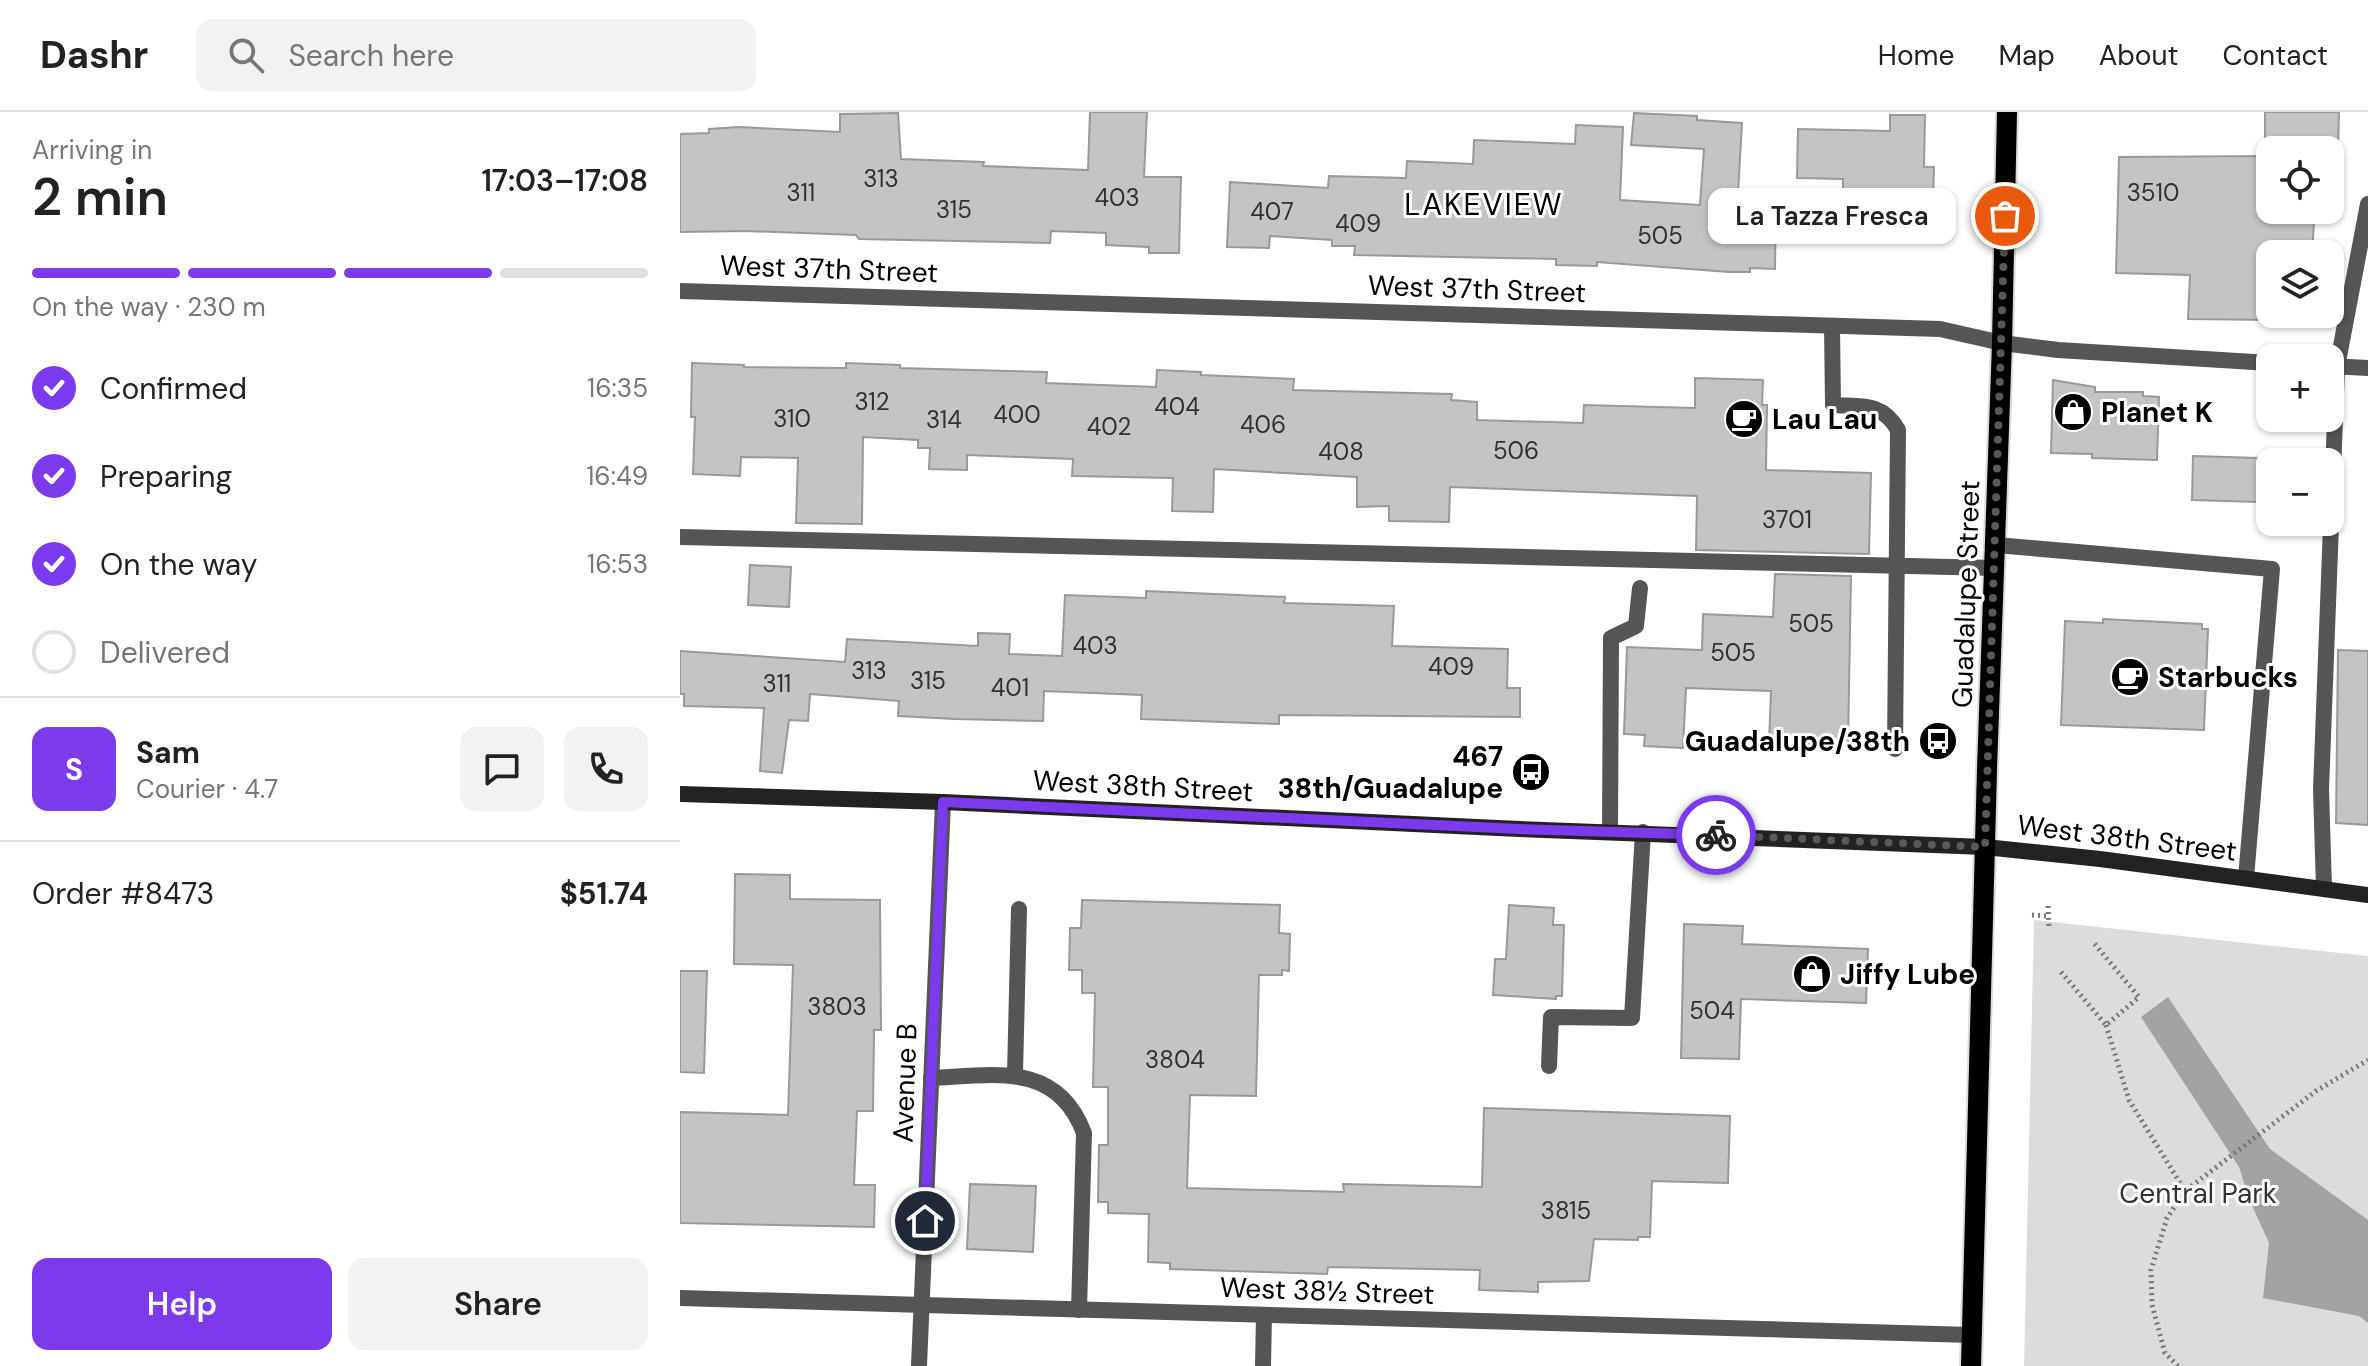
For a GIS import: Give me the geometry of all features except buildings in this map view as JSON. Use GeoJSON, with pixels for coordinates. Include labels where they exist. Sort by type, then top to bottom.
{"type":"FeatureCollection","features":[{"type":"Feature","properties":{"kind":"main road","name":"Guadalupe Street"},"geometry":{"type":"LineString","coordinates":[[1971,1366],[2007,112]]}},
{"type":"Feature","properties":{"kind":"street"},"geometry":{"type":"LineString","coordinates":[[2338,344],[2368,204]]}},
{"type":"Feature","properties":{"kind":"street","name":"West 37th Street"},"geometry":{"type":"LineString","coordinates":[[680,291],[1940,329],[2002,343],[2058,350],[2256,362]]}},
{"type":"Feature","properties":{"kind":"street"},"geometry":{"type":"LineString","coordinates":[[1832,326],[1833,405],[1872,407],[1889,415],[1898,430],[1895,749]]}},
{"type":"Feature","properties":{"kind":"street"},"geometry":{"type":"LineString","coordinates":[[2344,367],[2368,368]]}},
{"type":"Feature","properties":{"kind":"street"},"geometry":{"type":"LineString","coordinates":[[2324,889],[2321,789],[2331,432]]}},
{"type":"Feature","properties":{"kind":"street"},"geometry":{"type":"LineString","coordinates":[[680,537],[1995,568]]}},
{"type":"Feature","properties":{"kind":"street"},"geometry":{"type":"LineString","coordinates":[[1996,545],[2272,569],[2246,878]]}},
{"type":"Feature","properties":{"kind":"street"},"geometry":{"type":"LineString","coordinates":[[1610,832],[1611,638],[1636,626],[1640,588]]}},
{"type":"Feature","properties":{"kind":"street","name":"West 38th Street"},"geometry":{"type":"LineString","coordinates":[[680,794],[943,802],[1985,847],[2368,895]]}},
{"type":"Feature","properties":{"kind":"street","name":"Avenue B"},"geometry":{"type":"LineString","coordinates":[[919,1366],[943,802]]}},
{"type":"Feature","properties":{"kind":"street"},"geometry":{"type":"LineString","coordinates":[[1549,1066],[1551,1017],[1632,1018],[1643,832]]}},
{"type":"Feature","properties":{"kind":"street"},"geometry":{"type":"LineString","coordinates":[[1015,1074],[1019,909]]}},
{"type":"Feature","properties":{"kind":"street"},"geometry":{"type":"LineString","coordinates":[[931,1078],[1015,1074],[1051,1088],[1076,1111],[1084,1133],[1079,1310]]}},
{"type":"Feature","properties":{"kind":"street","name":"West 38½ Street"},"geometry":{"type":"LineString","coordinates":[[680,1298],[1972,1335]]}},
{"type":"Feature","properties":{"kind":"street"},"geometry":{"type":"LineString","coordinates":[[1263,1366],[1264,1315]]}},
{"type":"Feature","properties":{"kind":"path"},"geometry":{"type":"LineString","coordinates":[[2048,906],[2049,928]]}},
{"type":"Feature","properties":{"kind":"path"},"geometry":{"type":"LineString","coordinates":[[2032,915],[2047,916]]}},
{"type":"Feature","properties":{"kind":"path"},"geometry":{"type":"LineString","coordinates":[[2093,942],[2139,997],[2106,1025]]}},
{"type":"Feature","properties":{"kind":"path"},"geometry":{"type":"LineString","coordinates":[[2061,972],[2106,1025],[2129,1100],[2185,1191]]}},
{"type":"Feature","properties":{"kind":"path"},"geometry":{"type":"LineString","coordinates":[[2178,1366],[2165,1353],[2152,1305],[2151,1270],[2167,1218],[2185,1191],[2316,1091],[2368,1060]]}},
{"type":"Feature","properties":{"kind":"green space","name":"Central Park"},"geometry":{"type":"Polygon","coordinates":[[[2034,920],[2368,956],[2368,1366],[2024,1366],[2034,920]]]}},
{"type":"Feature","properties":{"kind":"shaded area"},"geometry":{"type":"Polygon","coordinates":[[[2168,997],[2270,1149],[2368,1220],[2368,1323],[2359,1316],[2263,1298],[2269,1243],[2239,1167],[2141,1017],[2168,997]]]}},
{"type":"Feature","properties":{"kind":"way so far"},"geometry":{"type":"LineString","coordinates":[[1716,835],[1985,847],[2005,216]]}},
{"type":"Feature","properties":{"kind":"place","name":"La Tazza Fresca"},"geometry":{"type":"Point","coordinates":[2005,216]}},
{"type":"Feature","properties":{"kind":"place","name":"Planet K"},"geometry":{"type":"Point","coordinates":[2073,412]}},
{"type":"Feature","properties":{"kind":"place","name":"Lau Lau"},"geometry":{"type":"Point","coordinates":[1744,419]}},
{"type":"Feature","properties":{"kind":"place","name":"Starbucks"},"geometry":{"type":"Point","coordinates":[2130,677]}},
{"type":"Feature","properties":{"kind":"place","name":"Guadalupe/38th"},"geometry":{"type":"Point","coordinates":[1938,741]}},
{"type":"Feature","properties":{"kind":"place","name":"467 38th/Guadalupe"},"geometry":{"type":"Point","coordinates":[1531,772]}},
{"type":"Feature","properties":{"kind":"place","name":"Jiffy Lube"},"geometry":{"type":"Point","coordinates":[1812,974]}},
{"type":"Feature","properties":{"kind":"district","name":"LAKEVIEW"},"geometry":{"type":"Point","coordinates":[1484,204]}},
{"type":"Feature","properties":{"kind":"route"},"geometry":{"type":"LineString","coordinates":[[925,1221],[943,802],[1519,829],[1716,835]]}}]}
